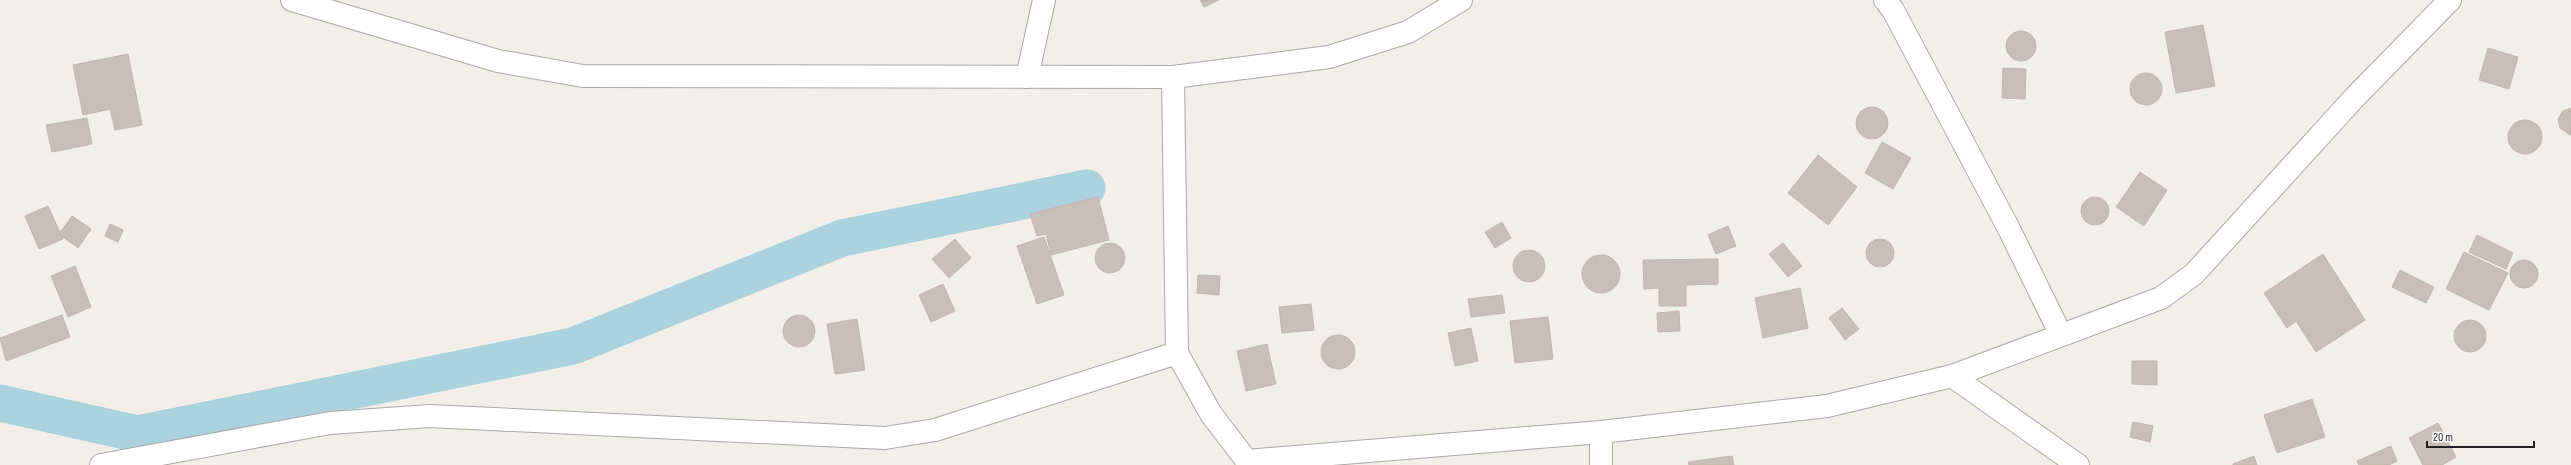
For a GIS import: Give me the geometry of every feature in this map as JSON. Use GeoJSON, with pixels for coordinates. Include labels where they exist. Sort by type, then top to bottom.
{"type":"FeatureCollection","features":[{"type":"Feature","properties":{"kind":"street"},"geometry":{"type":"LineString","coordinates":[[292,0],[498,61],[583,76],[1027,77],[1173,77],[1329,57],[1408,32],[1461,0]]}},
{"type":"Feature","properties":{"kind":"street"},"geometry":{"type":"LineString","coordinates":[[1027,77],[1044,0]]}},
{"type":"Feature","properties":{"kind":"street"},"geometry":{"type":"LineString","coordinates":[[1885,0],[1893,10],[1974,161],[2061,335]]}},
{"type":"Feature","properties":{"kind":"street"},"geometry":{"type":"LineString","coordinates":[[1173,77],[1177,353],[1211,414],[1248,463],[1601,432],[1827,406],[1952,376],[2161,298],[2194,274],[2355,97],[2450,0]]}},
{"type":"Feature","properties":{"kind":"street"},"geometry":{"type":"LineString","coordinates":[[101,465],[330,423],[430,416],[885,438],[935,430],[1177,353]]}},
{"type":"Feature","properties":{"kind":"street"},"geometry":{"type":"LineString","coordinates":[[1952,376],[2078,465]]}},
{"type":"Feature","properties":{"kind":"street"},"geometry":{"type":"LineString","coordinates":[[1601,432],[1601,465]]}},
{"type":"Feature","properties":{"kind":"building"},"geometry":{"type":"Polygon","coordinates":[[[1200,0],[1219,0],[1204,7],[1200,0]]]}},
{"type":"Feature","properties":{"kind":"building"},"geometry":{"type":"Polygon","coordinates":[[[2203,25],[2215,86],[2176,93],[2165,32],[2203,25]]]}},
{"type":"Feature","properties":{"kind":"building"},"geometry":{"type":"Polygon","coordinates":[[[2021,31],[2027,32],[2035,40],[2035,52],[2027,60],[2021,61],[2015,60],[2007,52],[2006,46],[2007,40],[2015,32],[2021,31]]]}},
{"type":"Feature","properties":{"kind":"building"},"geometry":{"type":"Polygon","coordinates":[[[2488,48],[2518,57],[2509,89],[2479,80],[2488,48]]]}},
{"type":"Feature","properties":{"kind":"building"},"geometry":{"type":"Polygon","coordinates":[[[128,54],[142,125],[115,130],[110,109],[83,115],[73,65],[128,54]]]}},
{"type":"Feature","properties":{"kind":"building"},"geometry":{"type":"Polygon","coordinates":[[[2003,68],[2026,69],[2025,99],[2002,98],[2003,68]]]}},
{"type":"Feature","properties":{"kind":"building"},"geometry":{"type":"Polygon","coordinates":[[[2143,73],[2149,73],[2158,77],[2162,89],[2158,101],[2149,105],[2143,105],[2134,101],[2130,92],[2130,86],[2134,77],[2143,73]]]}},
{"type":"Feature","properties":{"kind":"building"},"geometry":{"type":"Polygon","coordinates":[[[1869,107],[1875,107],[1884,111],[1888,123],[1884,135],[1875,139],[1869,139],[1860,135],[1856,126],[1856,120],[1860,111],[1869,107]]]}},
{"type":"Feature","properties":{"kind":"building"},"geometry":{"type":"Polygon","coordinates":[[[2571,108],[2570,135],[2560,128],[2558,119],[2563,111],[2571,108]]]}},
{"type":"Feature","properties":{"kind":"building"},"geometry":{"type":"Polygon","coordinates":[[[87,118],[92,144],[52,152],[46,125],[87,118]]]}},
{"type":"Feature","properties":{"kind":"building"},"geometry":{"type":"Polygon","coordinates":[[[2525,120],[2531,121],[2537,125],[2541,131],[2541,143],[2537,149],[2531,153],[2525,154],[2519,153],[2513,149],[2509,143],[2508,137],[2509,131],[2513,125],[2519,121],[2525,120]]]}},
{"type":"Feature","properties":{"kind":"building"},"geometry":{"type":"Polygon","coordinates":[[[1882,142],[1911,158],[1893,189],[1865,173],[1882,142]]]}},
{"type":"Feature","properties":{"kind":"building"},"geometry":{"type":"Polygon","coordinates":[[[1818,155],[1857,187],[1828,225],[1788,193],[1818,155]]]}},
{"type":"Feature","properties":{"kind":"building"},"geometry":{"type":"Polygon","coordinates":[[[2140,172],[2167,190],[2144,226],[2116,207],[2140,172]]]}},
{"type":"Feature","properties":{"kind":"building"},"geometry":{"type":"Polygon","coordinates":[[[1098,197],[1109,240],[1051,255],[1046,234],[1037,236],[1030,214],[1098,197]]]}},
{"type":"Feature","properties":{"kind":"building"},"geometry":{"type":"Polygon","coordinates":[[[2095,197],[2101,198],[2105,201],[2108,205],[2108,217],[2105,221],[2101,224],[2095,225],[2089,224],[2085,221],[2082,217],[2081,211],[2082,205],[2085,201],[2089,198],[2095,197]]]}},
{"type":"Feature","properties":{"kind":"building"},"geometry":{"type":"Polygon","coordinates":[[[48,206],[63,239],[39,249],[25,216],[48,206]]]}},
{"type":"Feature","properties":{"kind":"building"},"geometry":{"type":"Polygon","coordinates":[[[72,216],[91,229],[78,248],[59,234],[72,216]]]}},
{"type":"Feature","properties":{"kind":"building"},"geometry":{"type":"Polygon","coordinates":[[[1502,222],[1511,238],[1495,248],[1485,232],[1502,222]]]}},
{"type":"Feature","properties":{"kind":"building"},"geometry":{"type":"Polygon","coordinates":[[[110,224],[123,230],[118,242],[105,236],[110,224]]]}},
{"type":"Feature","properties":{"kind":"building"},"geometry":{"type":"Polygon","coordinates":[[[1728,226],[1736,246],[1716,254],[1708,235],[1728,226]]]}},
{"type":"Feature","properties":{"kind":"building"},"geometry":{"type":"Polygon","coordinates":[[[2477,235],[2513,253],[2506,269],[2469,252],[2477,235]]]}},
{"type":"Feature","properties":{"kind":"building"},"geometry":{"type":"Polygon","coordinates":[[[1044,237],[1064,295],[1037,304],[1017,246],[1044,237]]]}},
{"type":"Feature","properties":{"kind":"building"},"geometry":{"type":"Polygon","coordinates":[[[955,239],[971,258],[949,278],[932,259],[955,239]]]}},
{"type":"Feature","properties":{"kind":"building"},"geometry":{"type":"Polygon","coordinates":[[[1880,239],[1890,243],[1894,253],[1890,263],[1880,267],[1870,263],[1866,253],[1870,243],[1880,239]]]}},
{"type":"Feature","properties":{"kind":"building"},"geometry":{"type":"Polygon","coordinates":[[[1110,243],[1121,247],[1125,258],[1121,269],[1110,273],[1099,269],[1095,258],[1099,247],[1110,243]]]}},
{"type":"Feature","properties":{"kind":"building"},"geometry":{"type":"Polygon","coordinates":[[[1783,243],[1802,266],[1788,277],[1769,254],[1783,243]]]}},
{"type":"Feature","properties":{"kind":"building"},"geometry":{"type":"Polygon","coordinates":[[[1526,250],[1532,250],[1541,254],[1545,266],[1541,278],[1532,282],[1526,282],[1517,278],[1513,269],[1513,263],[1517,254],[1526,250]]]}},
{"type":"Feature","properties":{"kind":"building"},"geometry":{"type":"Polygon","coordinates":[[[2464,252],[2508,273],[2489,310],[2446,289],[2464,252]]]}},
{"type":"Feature","properties":{"kind":"building"},"geometry":{"type":"Polygon","coordinates":[[[2323,254],[2365,320],[2316,352],[2296,321],[2287,328],[2264,293],[2323,254]]]}},
{"type":"Feature","properties":{"kind":"building"},"geometry":{"type":"Polygon","coordinates":[[[1601,255],[1611,258],[1617,264],[1620,274],[1617,284],[1611,290],[1601,293],[1591,290],[1585,284],[1582,274],[1585,264],[1591,258],[1601,255]]]}},
{"type":"Feature","properties":{"kind":"building"},"geometry":{"type":"Polygon","coordinates":[[[1718,259],[1718,284],[1686,285],[1686,306],[1659,306],[1659,288],[1644,289],[1643,260],[1718,259]]]}},
{"type":"Feature","properties":{"kind":"building"},"geometry":{"type":"Polygon","coordinates":[[[2524,260],[2530,261],[2534,264],[2537,268],[2537,280],[2534,284],[2530,287],[2524,288],[2518,287],[2514,284],[2511,280],[2510,274],[2511,268],[2514,264],[2518,261],[2524,260]]]}},
{"type":"Feature","properties":{"kind":"building"},"geometry":{"type":"Polygon","coordinates":[[[75,266],[91,307],[68,317],[51,276],[75,266]]]}},
{"type":"Feature","properties":{"kind":"building"},"geometry":{"type":"Polygon","coordinates":[[[2400,270],[2434,287],[2426,303],[2392,287],[2400,270]]]}},
{"type":"Feature","properties":{"kind":"building"},"geometry":{"type":"Polygon","coordinates":[[[1198,275],[1220,276],[1219,295],[1197,293],[1198,275]]]}},
{"type":"Feature","properties":{"kind":"building"},"geometry":{"type":"Polygon","coordinates":[[[943,284],[955,311],[931,322],[919,295],[943,284]]]}},
{"type":"Feature","properties":{"kind":"building"},"geometry":{"type":"Polygon","coordinates":[[[1800,288],[1808,328],[1763,338],[1755,298],[1800,288]]]}},
{"type":"Feature","properties":{"kind":"building"},"geometry":{"type":"Polygon","coordinates":[[[1502,295],[1505,313],[1471,317],[1468,299],[1502,295]]]}},
{"type":"Feature","properties":{"kind":"building"},"geometry":{"type":"Polygon","coordinates":[[[1311,304],[1314,330],[1282,333],[1279,307],[1311,304]]]}},
{"type":"Feature","properties":{"kind":"building"},"geometry":{"type":"Polygon","coordinates":[[[1842,308],[1859,329],[1845,340],[1829,318],[1842,308]]]}},
{"type":"Feature","properties":{"kind":"building"},"geometry":{"type":"Polygon","coordinates":[[[1679,311],[1680,331],[1658,332],[1657,313],[1679,311]]]}},
{"type":"Feature","properties":{"kind":"building"},"geometry":{"type":"Polygon","coordinates":[[[62,315],[70,337],[6,361],[0,338],[62,315]]]}},
{"type":"Feature","properties":{"kind":"building"},"geometry":{"type":"Polygon","coordinates":[[[796,315],[802,315],[811,319],[815,331],[811,343],[802,347],[796,347],[787,343],[783,334],[783,328],[787,319],[796,315]]]}},
{"type":"Feature","properties":{"kind":"building"},"geometry":{"type":"Polygon","coordinates":[[[1548,317],[1553,359],[1515,363],[1510,321],[1548,317]]]}},
{"type":"Feature","properties":{"kind":"building"},"geometry":{"type":"Polygon","coordinates":[[[857,319],[865,370],[835,374],[827,324],[857,319]]]}},
{"type":"Feature","properties":{"kind":"building"},"geometry":{"type":"Polygon","coordinates":[[[2467,320],[2473,320],[2483,327],[2486,336],[2485,342],[2479,349],[2473,352],[2467,352],[2457,345],[2454,339],[2454,333],[2461,323],[2467,320]]]}},
{"type":"Feature","properties":{"kind":"building"},"geometry":{"type":"Polygon","coordinates":[[[1471,328],[1478,361],[1455,366],[1448,333],[1471,328]]]}},
{"type":"Feature","properties":{"kind":"building"},"geometry":{"type":"Polygon","coordinates":[[[1335,335],[1341,335],[1345,336],[1352,342],[1355,352],[1354,359],[1348,366],[1341,369],[1335,369],[1331,368],[1324,362],[1321,355],[1321,349],[1322,345],[1328,338],[1335,335]]]}},
{"type":"Feature","properties":{"kind":"building"},"geometry":{"type":"Polygon","coordinates":[[[1267,344],[1276,384],[1246,391],[1237,351],[1267,344]]]}},
{"type":"Feature","properties":{"kind":"building"},"geometry":{"type":"Polygon","coordinates":[[[2132,361],[2157,361],[2157,385],[2132,384],[2132,361]]]}},
{"type":"Feature","properties":{"kind":"building"},"geometry":{"type":"Polygon","coordinates":[[[2312,399],[2325,437],[2277,453],[2264,415],[2312,399]]]}},
{"type":"Feature","properties":{"kind":"building"},"geometry":{"type":"Polygon","coordinates":[[[2133,422],[2153,426],[2150,442],[2130,437],[2133,422]]]}},
{"type":"Feature","properties":{"kind":"building"},"geometry":{"type":"Polygon","coordinates":[[[2438,423],[2456,457],[2442,465],[2423,465],[2409,438],[2438,423]]]}},
{"type":"Feature","properties":{"kind":"building"},"geometry":{"type":"Polygon","coordinates":[[[2391,446],[2397,461],[2389,465],[2359,465],[2357,461],[2391,446]]]}},
{"type":"Feature","properties":{"kind":"building"},"geometry":{"type":"Polygon","coordinates":[[[1732,456],[1734,465],[1689,465],[1688,462],[1732,456]]]}},
{"type":"Feature","properties":{"kind":"building"},"geometry":{"type":"Polygon","coordinates":[[[2254,456],[2257,465],[2233,465],[2233,464],[2254,456]]]}},
{"type":"Feature","properties":{"kind":"waterway"},"geometry":{"type":"LineString","coordinates":[[0,403],[138,434],[573,346],[842,238],[1087,188]]}}]}
